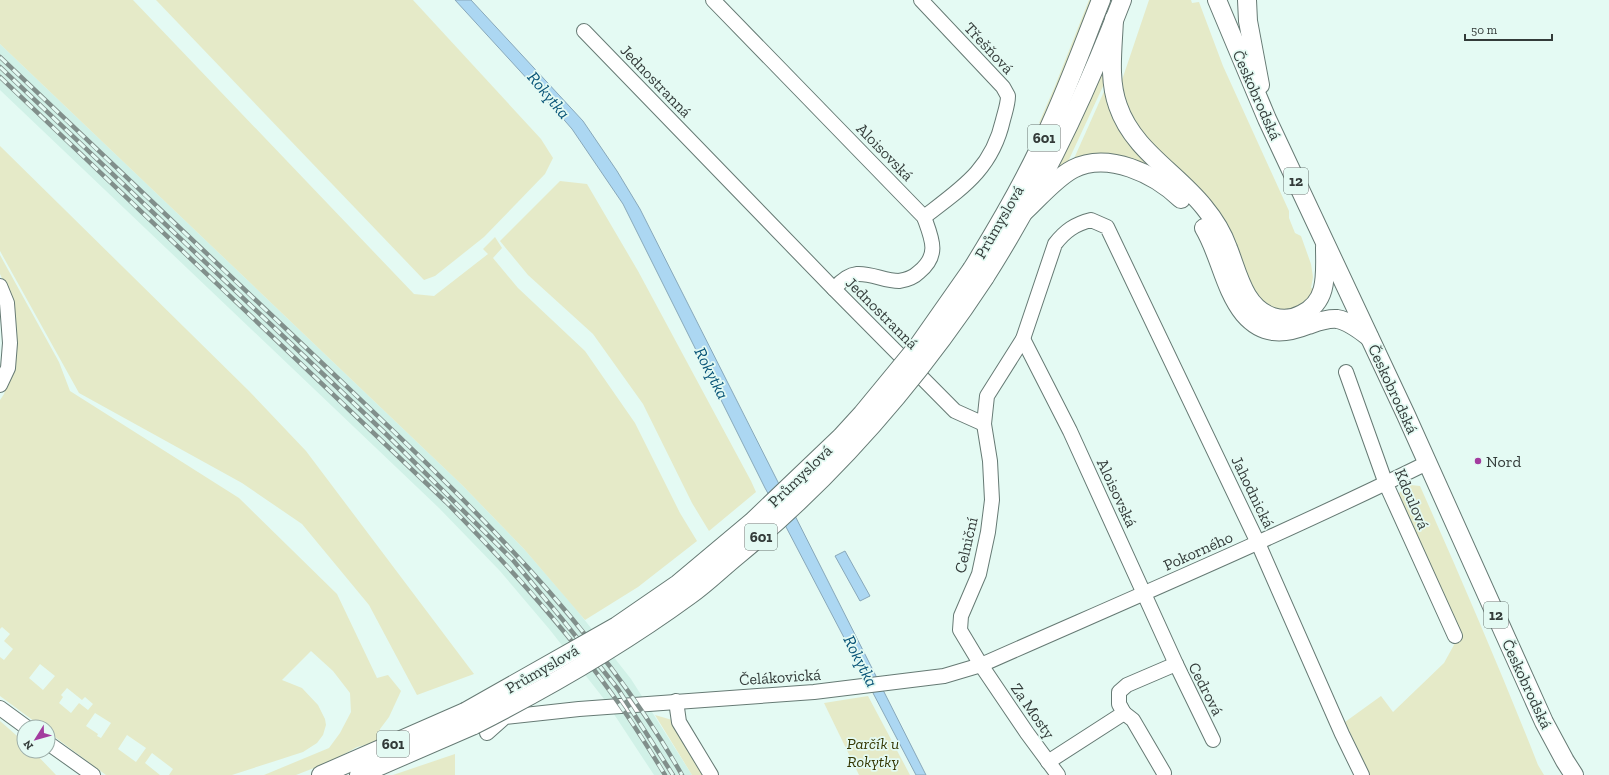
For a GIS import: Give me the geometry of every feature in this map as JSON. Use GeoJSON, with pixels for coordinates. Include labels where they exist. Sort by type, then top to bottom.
{"type":"FeatureCollection","features":[{"type":"Feature","properties":{"kind":"main road","name":"Průmyslová"},"geometry":{"type":"LineString","coordinates":[[978,273],[1042,144],[1101,0]]}},
{"type":"Feature","properties":{"kind":"main road","name":"Průmyslová"},"geometry":{"type":"LineString","coordinates":[[359,775],[476,723],[678,584],[752,522],[841,437],[862,414],[978,273],[1025,211],[1061,141],[1122,0]]}},
{"type":"Feature","properties":{"kind":"main road","name":"Českobrodská"},"geometry":{"type":"LineString","coordinates":[[1217,0],[1267,119],[1427,463],[1544,722],[1574,775]]}},
{"type":"Feature","properties":{"kind":"main road"},"geometry":{"type":"LineString","coordinates":[[1246,0],[1251,38],[1267,119]]}},
{"type":"Feature","properties":{"kind":"main road"},"geometry":{"type":"LineString","coordinates":[[1114,19],[1112,80],[1118,106],[1124,120],[1143,147],[1194,195],[1211,217],[1228,248],[1239,280],[1254,305],[1269,316],[1285,318],[1300,315],[1314,307],[1323,290],[1325,243]]}},
{"type":"Feature","properties":{"kind":"main road"},"geometry":{"type":"LineString","coordinates":[[1025,211],[1066,173],[1078,167],[1093,163],[1128,167],[1159,180],[1176,193],[1202,223],[1212,243],[1233,297],[1250,320],[1266,330],[1272,331],[1290,330],[1327,319],[1338,319],[1353,326],[1369,337]]}},
{"type":"Feature","properties":{"kind":"main road"},"geometry":{"type":"LineString","coordinates":[[1314,323],[1343,302],[1348,292]]}},
{"type":"Feature","properties":{"kind":"main road","name":"Průmyslová"},"geometry":{"type":"LineString","coordinates":[[321,775],[476,723]]}},
{"type":"Feature","properties":{"kind":"street","name":"Aloisovská"},"geometry":{"type":"LineString","coordinates":[[713,0],[924,217],[931,234],[933,251],[927,264],[916,275],[901,281],[857,274],[844,279],[834,289]]}},
{"type":"Feature","properties":{"kind":"street","name":"Třešňová"},"geometry":{"type":"LineString","coordinates":[[921,0],[1003,87],[1008,96],[1000,134],[986,162],[968,183],[924,217]]}},
{"type":"Feature","properties":{"kind":"street","name":"Jednostranná"},"geometry":{"type":"LineString","coordinates":[[584,31],[834,289],[955,411],[984,424]]}},
{"type":"Feature","properties":{"kind":"street","name":"Jahodnická"},"geometry":{"type":"LineString","coordinates":[[1023,339],[1055,244],[1063,233],[1077,224],[1091,220],[1107,227],[1258,543],[1342,734],[1362,775]]}},
{"type":"Feature","properties":{"kind":"street"},"geometry":{"type":"LineString","coordinates":[[0,286],[7,303],[10,343],[8,368],[0,385]]}},
{"type":"Feature","properties":{"kind":"street","name":"Aloisovská"},"geometry":{"type":"LineString","coordinates":[[1023,339],[1070,431],[1176,664]]}},
{"type":"Feature","properties":{"kind":"street"},"geometry":{"type":"LineString","coordinates":[[984,424],[987,396],[1023,339]]}},
{"type":"Feature","properties":{"kind":"street","name":"Kdoulová"},"geometry":{"type":"LineString","coordinates":[[1346,372],[1386,484],[1455,636]]}},
{"type":"Feature","properties":{"kind":"street","name":"Celniční"},"geometry":{"type":"LineString","coordinates":[[981,666],[960,630],[961,616],[979,574],[988,532],[992,500],[990,461],[984,424]]}},
{"type":"Feature","properties":{"kind":"street","name":"Pokorného"},"geometry":{"type":"LineString","coordinates":[[981,666],[1258,543],[1386,484],[1427,463]]}},
{"type":"Feature","properties":{"kind":"street","name":"Cedrová"},"geometry":{"type":"LineString","coordinates":[[1164,773],[1132,720],[1124,713],[1119,704],[1119,692],[1127,685],[1176,664],[1214,740]]}},
{"type":"Feature","properties":{"kind":"street","name":"Čelákovická"},"geometry":{"type":"LineString","coordinates":[[476,723],[505,717],[579,709],[814,692],[860,687],[944,676],[981,666]]}},
{"type":"Feature","properties":{"kind":"street","name":"Za Mosty"},"geometry":{"type":"LineString","coordinates":[[981,666],[1058,775]]}},
{"type":"Feature","properties":{"kind":"street"},"geometry":{"type":"LineString","coordinates":[[676,701],[679,722],[711,775]]}},
{"type":"Feature","properties":{"kind":"street"},"geometry":{"type":"LineString","coordinates":[[0,708],[16,720]]}},
{"type":"Feature","properties":{"kind":"street"},"geometry":{"type":"LineString","coordinates":[[1048,762],[1124,713]]}},
{"type":"Feature","properties":{"kind":"street"},"geometry":{"type":"LineString","coordinates":[[56,749],[94,775]]}},
{"type":"Feature","properties":{"kind":"shaded area"},"geometry":{"type":"Polygon","coordinates":[[[0,44],[462,485],[524,549],[576,609],[631,679],[692,775],[654,775],[604,699],[550,630],[500,571],[439,508],[0,90],[0,44]]]}},
{"type":"Feature","properties":{"kind":"green space"},"geometry":{"type":"Polygon","coordinates":[[[0,0],[133,0],[414,294],[434,296],[488,254],[483,249],[495,237],[502,248],[493,258],[518,288],[585,351],[635,423],[680,513],[697,541],[638,587],[585,620],[524,549],[462,485],[0,44],[0,0]]]}},
{"type":"Feature","properties":{"kind":"green space"},"geometry":{"type":"Polygon","coordinates":[[[156,0],[413,0],[541,139],[553,158],[545,174],[484,237],[435,276],[424,280],[156,0]]]}},
{"type":"Feature","properties":{"kind":"green space"},"geometry":{"type":"Polygon","coordinates":[[[1089,0],[1093,0],[1043,125],[1039,123],[1089,0]]]}},
{"type":"Feature","properties":{"kind":"green space"},"geometry":{"type":"Polygon","coordinates":[[[1149,0],[1191,0],[1192,3],[1199,2],[1223,66],[1289,211],[1289,218],[1295,233],[1301,236],[1311,264],[1313,277],[1311,288],[1317,290],[1313,297],[1288,313],[1260,304],[1238,257],[1131,122],[1118,81],[1122,80],[1149,0]]]}},
{"type":"Feature","properties":{"kind":"green space"},"geometry":{"type":"Polygon","coordinates":[[[1103,67],[1105,82],[1066,166],[1055,170],[1103,67]]]}},
{"type":"Feature","properties":{"kind":"green space"},"geometry":{"type":"Polygon","coordinates":[[[1106,87],[1157,170],[1072,163],[1106,87]]]}},
{"type":"Feature","properties":{"kind":"green space"},"geometry":{"type":"Polygon","coordinates":[[[0,146],[249,391],[306,451],[474,674],[417,695],[369,605],[302,524],[242,483],[79,393],[0,251],[0,146]]]}},
{"type":"Feature","properties":{"kind":"green space"},"geometry":{"type":"Polygon","coordinates":[[[560,181],[587,184],[638,271],[756,492],[709,531],[692,503],[643,404],[593,334],[528,275],[500,241],[560,181]]]}},
{"type":"Feature","properties":{"kind":"green space"},"geometry":{"type":"Polygon","coordinates":[[[0,255],[59,362],[70,391],[239,498],[337,594],[377,678],[388,675],[401,691],[389,717],[380,729],[377,742],[357,747],[332,761],[296,775],[264,775],[329,748],[340,733],[351,712],[350,693],[333,671],[311,651],[282,680],[302,688],[318,705],[325,719],[326,725],[323,735],[317,743],[303,752],[232,775],[169,775],[173,769],[152,753],[145,763],[160,775],[106,775],[56,738],[56,719],[31,719],[0,696],[0,657],[4,660],[13,649],[4,641],[10,634],[2,627],[0,629],[0,400],[4,394],[8,380],[13,303],[0,274],[0,255]],[[40,664],[29,678],[43,690],[55,676],[40,664]],[[67,688],[61,695],[63,697],[59,703],[71,713],[79,703],[88,710],[93,704],[85,697],[82,700],[67,688]],[[95,713],[86,726],[98,734],[97,736],[101,738],[111,723],[95,713]],[[127,735],[118,749],[136,762],[146,748],[127,735]]]}},
{"type":"Feature","properties":{"kind":"green space"},"geometry":{"type":"Polygon","coordinates":[[[1411,485],[1420,486],[1451,555],[1538,765],[1544,775],[1370,775],[1345,722],[1381,696],[1393,712],[1444,663],[1460,634],[1396,495],[1411,485]]]}},
{"type":"Feature","properties":{"kind":"green space","name":"Parčík u Rokytky"},"geometry":{"type":"Polygon","coordinates":[[[868,696],[910,775],[859,775],[824,703],[868,696]]]}},
{"type":"Feature","properties":{"kind":"green space"},"geometry":{"type":"Polygon","coordinates":[[[655,715],[679,722],[710,775],[692,775],[655,715]]]}},
{"type":"Feature","properties":{"kind":"green space"},"geometry":{"type":"Polygon","coordinates":[[[0,721],[16,735],[16,759],[41,759],[56,775],[0,775],[0,721]]]}},
{"type":"Feature","properties":{"kind":"green space"},"geometry":{"type":"Polygon","coordinates":[[[455,754],[455,775],[393,775],[455,754]]]}},
{"type":"Feature","properties":{"kind":"water","name":"Rokytka"},"geometry":{"type":"Polygon","coordinates":[[[455,0],[471,0],[583,121],[617,171],[640,209],[926,775],[916,775],[765,488],[623,204],[572,129],[455,0]]]}},
{"type":"Feature","properties":{"kind":"water"},"geometry":{"type":"Polygon","coordinates":[[[845,551],[870,596],[860,601],[835,556],[845,551]]]}},
{"type":"Feature","properties":{"kind":"railway"},"geometry":{"type":"LineString","coordinates":[[0,57],[470,506],[517,556],[606,660],[646,716],[682,775]]}},
{"type":"Feature","properties":{"kind":"railway"},"geometry":{"type":"LineString","coordinates":[[0,67],[385,433],[512,559],[618,689],[673,775]]}},
{"type":"Feature","properties":{"kind":"railway"},"geometry":{"type":"LineString","coordinates":[[0,77],[446,502],[512,571],[554,619],[593,668],[626,714],[665,775]]}},
{"type":"Feature","properties":{"kind":"place","name":"Nord"},"geometry":{"type":"Point","coordinates":[1478,461]}}]}
